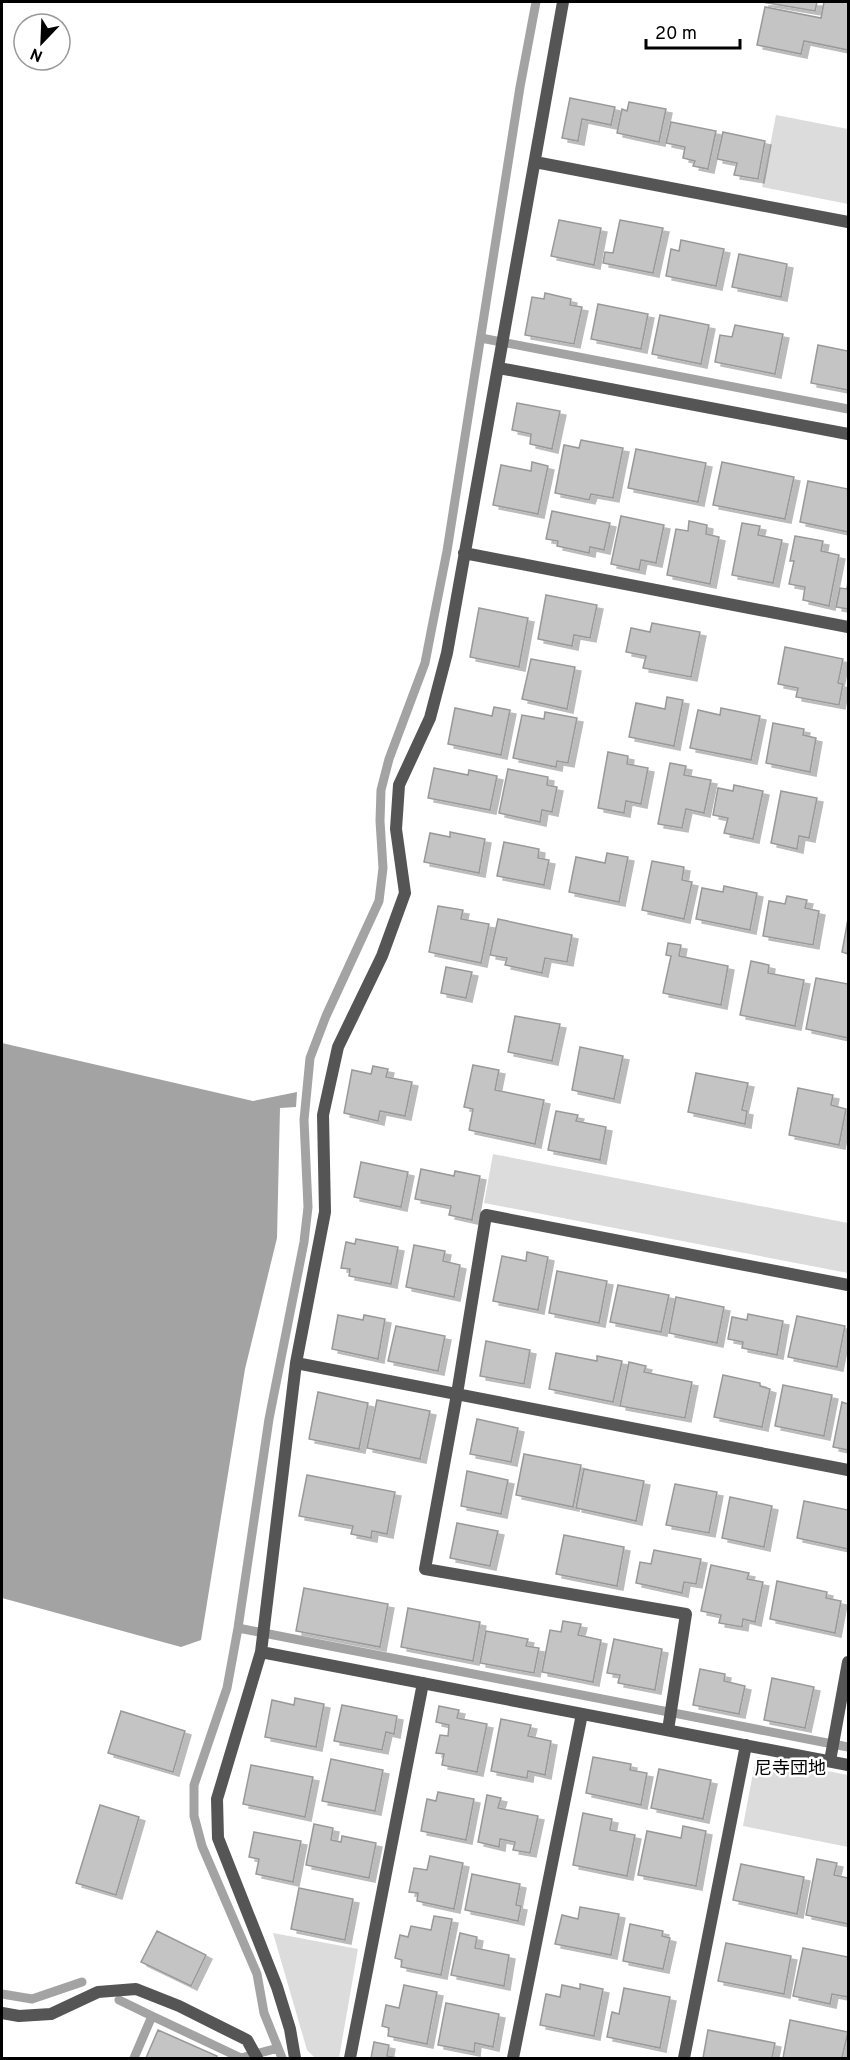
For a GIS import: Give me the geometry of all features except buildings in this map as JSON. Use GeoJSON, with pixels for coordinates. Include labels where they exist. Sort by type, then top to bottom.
{"type":"FeatureCollection","features":[{"type":"Feature","properties":{"kind":"street"},"geometry":{"type":"LineString","coordinates":[[295,2058],[290,2029],[277,1987],[218,1838],[217,1799],[261,1647],[296,1363],[325,1212],[323,1115],[338,1047],[382,956],[405,893],[396,829],[399,785],[430,718],[447,653],[563,2]]}},
{"type":"Feature","properties":{"kind":"street"},"geometry":{"type":"LineString","coordinates":[[535,162],[849,222]]}},
{"type":"Feature","properties":{"kind":"street"},"geometry":{"type":"LineString","coordinates":[[499,363],[849,434]]}},
{"type":"Feature","properties":{"kind":"street"},"geometry":{"type":"LineString","coordinates":[[464,553],[849,627]]}},
{"type":"Feature","properties":{"kind":"street"},"geometry":{"type":"LineString","coordinates":[[669,1725],[686,1614],[425,1569],[457,1394],[486,1215],[849,1285]]}},
{"type":"Feature","properties":{"kind":"street"},"geometry":{"type":"LineString","coordinates":[[296,1363],[849,1470]]}},
{"type":"Feature","properties":{"kind":"street"},"geometry":{"type":"LineString","coordinates":[[261,1647],[423,1683],[582,1714],[669,1725],[746,1745],[831,1757],[849,1765]]}},
{"type":"Feature","properties":{"kind":"street"},"geometry":{"type":"LineString","coordinates":[[831,1757],[849,1662]]}},
{"type":"Feature","properties":{"kind":"street"},"geometry":{"type":"LineString","coordinates":[[350,2058],[423,1683]]}},
{"type":"Feature","properties":{"kind":"street"},"geometry":{"type":"LineString","coordinates":[[513,2058],[582,1714]]}},
{"type":"Feature","properties":{"kind":"street"},"geometry":{"type":"LineString","coordinates":[[684,2058],[746,1745]]}},
{"type":"Feature","properties":{"kind":"street"},"geometry":{"type":"LineString","coordinates":[[2,2013],[19,2016],[51,2014],[98,1992],[136,1989],[179,2006],[247,2040],[257,2058]]}},
{"type":"Feature","properties":{"kind":"shaded area"},"geometry":{"type":"Polygon","coordinates":[[[776,115],[848,129],[848,204],[762,187],[776,115]]]}},
{"type":"Feature","properties":{"kind":"shaded area"},"geometry":{"type":"Polygon","coordinates":[[[2,1043],[253,1101],[297,1092],[296,1107],[280,1108],[277,1238],[245,1369],[201,1640],[181,1647],[2,1598],[2,1043]]]}},
{"type":"Feature","properties":{"kind":"shaded area"},"geometry":{"type":"Polygon","coordinates":[[[493,1154],[848,1223],[848,1273],[484,1203],[493,1154]]]}},
{"type":"Feature","properties":{"kind":"shaded area"},"geometry":{"type":"Polygon","coordinates":[[[756,1757],[848,1775],[848,1847],[743,1826],[756,1757]]]}},
{"type":"Feature","properties":{"kind":"shaded area"},"geometry":{"type":"Polygon","coordinates":[[[273,1933],[358,1949],[339,2058],[315,2058],[307,2050],[273,1933]]]}},
{"type":"Feature","properties":{"kind":"waterway"},"geometry":{"type":"LineString","coordinates":[[282,2058],[264,2013],[257,1974],[202,1846],[194,1816],[194,1785],[227,1688],[269,1419],[304,1242],[308,1207],[304,1120],[310,1058],[326,1016],[379,901],[383,868],[381,790],[389,759],[425,663],[447,551],[520,87],[536,2]]}},
{"type":"Feature","properties":{"kind":"waterway"},"geometry":{"type":"LineString","coordinates":[[481,338],[848,409]]}},
{"type":"Feature","properties":{"kind":"waterway"},"geometry":{"type":"LineString","coordinates":[[238,1628],[848,1747]]}},
{"type":"Feature","properties":{"kind":"waterway"},"geometry":{"type":"LineString","coordinates":[[2,1994],[32,1999],[82,1982]]}},
{"type":"Feature","properties":{"kind":"waterway"},"geometry":{"type":"LineString","coordinates":[[119,2000],[152,2016]]}},
{"type":"Feature","properties":{"kind":"waterway"},"geometry":{"type":"LineString","coordinates":[[134,2058],[152,2016],[241,2058],[278,2048]]}},
{"type":"Feature","properties":{"kind":"district","name":"尼寺団地"},"geometry":{"type":"Point","coordinates":[790,1769]}}]}
